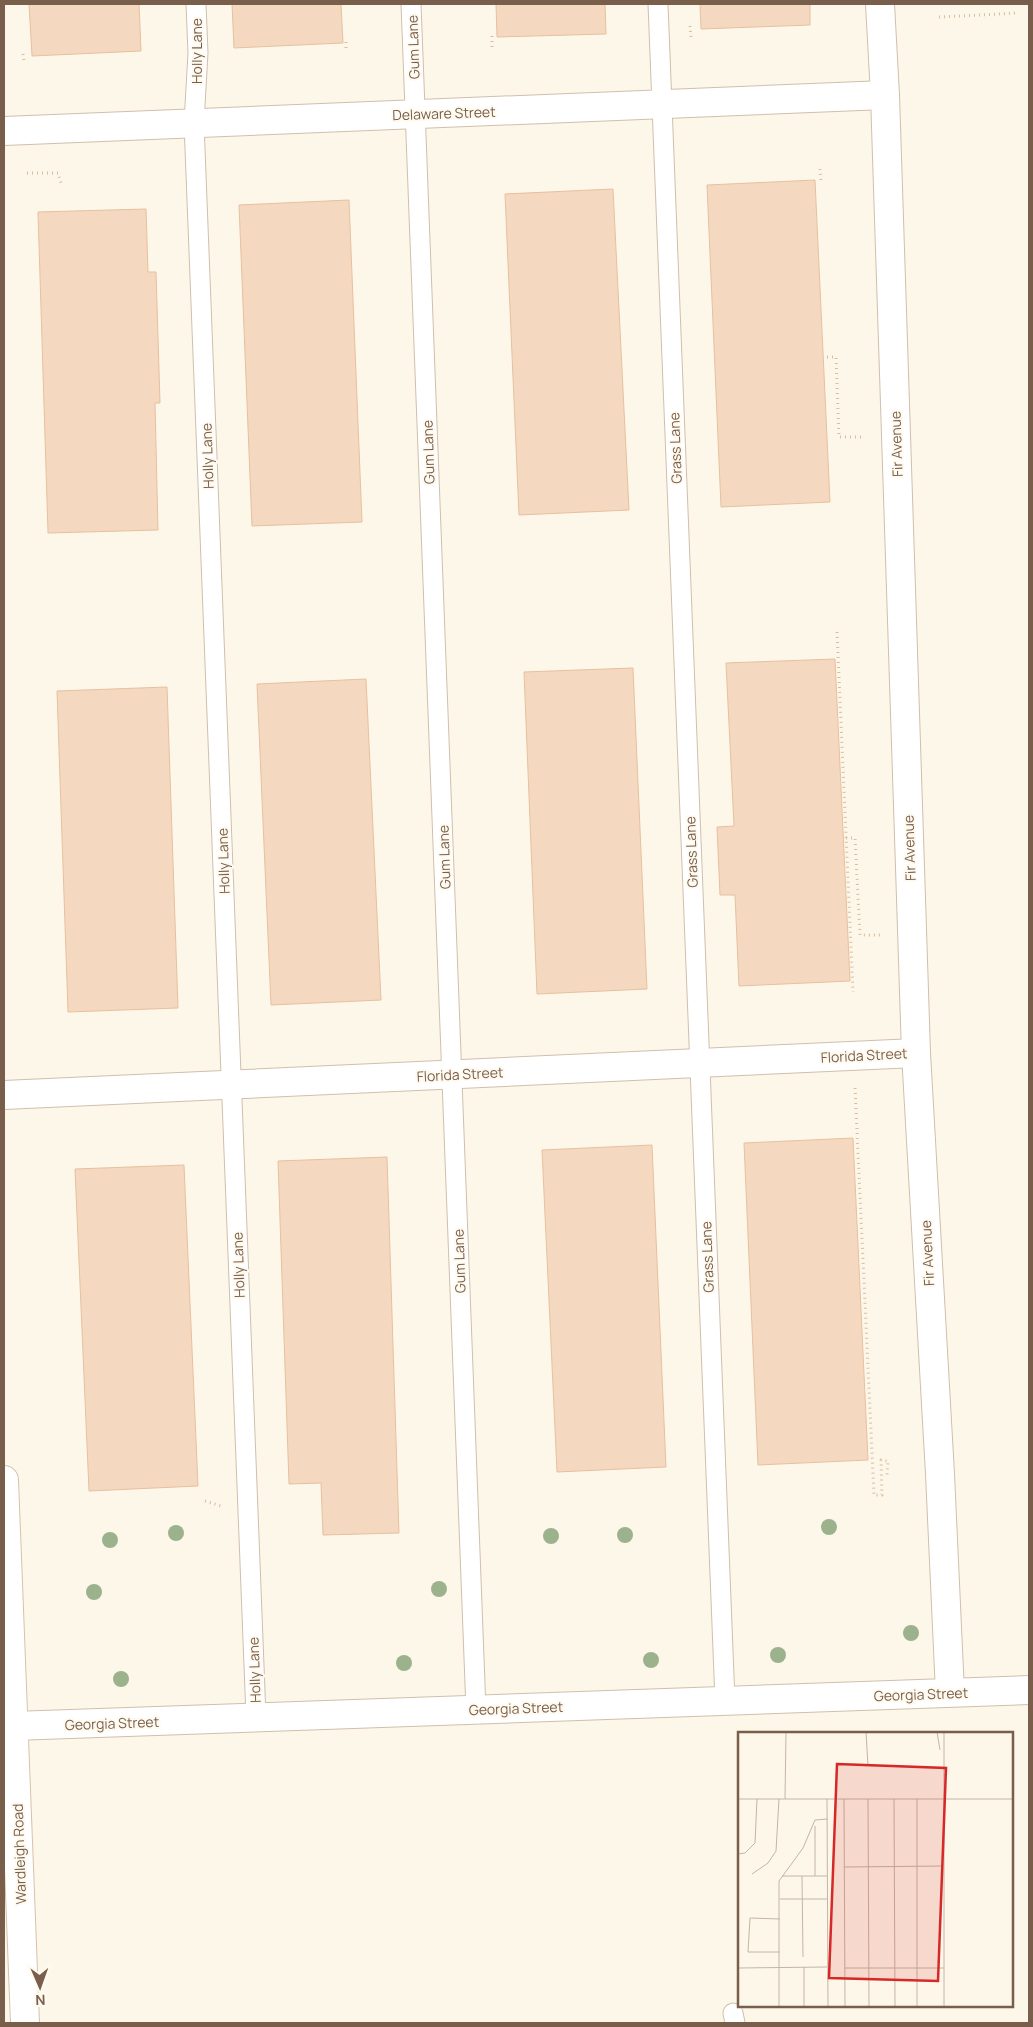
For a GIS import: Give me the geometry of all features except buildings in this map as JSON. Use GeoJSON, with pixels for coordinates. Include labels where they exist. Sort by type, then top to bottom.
{"type":"FeatureCollection","features":[{"type":"Feature","properties":{"kind":"street","name":"Fir Avenue"},"geometry":{"type":"LineString","coordinates":[[880,4],[885,95],[916,1053],[940,1464],[950,1693]]}},
{"type":"Feature","properties":{"kind":"street","name":"Delaware Street"},"geometry":{"type":"LineString","coordinates":[[4,131],[885,95]]}},
{"type":"Feature","properties":{"kind":"street","name":"Florida Street"},"geometry":{"type":"LineString","coordinates":[[4,1095],[916,1053]]}},
{"type":"Feature","properties":{"kind":"street","name":"Wardleigh Road"},"geometry":{"type":"LineString","coordinates":[[4,1480],[9,1727],[26,2021]]}},
{"type":"Feature","properties":{"kind":"street","name":"Georgia Street"},"geometry":{"type":"LineString","coordinates":[[9,1727],[1029,1690]]}},
{"type":"Feature","properties":{"kind":"lane","name":"Holly Lane"},"geometry":{"type":"LineString","coordinates":[[196,4],[198,53],[194,123],[256,1717]]}},
{"type":"Feature","properties":{"kind":"lane","name":"Gum Lane"},"geometry":{"type":"LineString","coordinates":[[411,4],[476,1710]]}},
{"type":"Feature","properties":{"kind":"lane","name":"Grass Lane"},"geometry":{"type":"LineString","coordinates":[[658,4],[725,1701]]}},
{"type":"Feature","properties":{"kind":"path"},"geometry":{"type":"LineString","coordinates":[[939,17],[1017,13]]}},
{"type":"Feature","properties":{"kind":"path"},"geometry":{"type":"LineString","coordinates":[[690,26],[691,37]]}},
{"type":"Feature","properties":{"kind":"path"},"geometry":{"type":"LineString","coordinates":[[492,36],[492,48]]}},
{"type":"Feature","properties":{"kind":"path"},"geometry":{"type":"LineString","coordinates":[[346,42],[346,48]]}},
{"type":"Feature","properties":{"kind":"path"},"geometry":{"type":"LineString","coordinates":[[23,54],[24,61]]}},
{"type":"Feature","properties":{"kind":"path"},"geometry":{"type":"LineString","coordinates":[[820,169],[821,182]]}},
{"type":"Feature","properties":{"kind":"path"},"geometry":{"type":"LineString","coordinates":[[26,173],[58,173],[61,183]]}},
{"type":"Feature","properties":{"kind":"path"},"geometry":{"type":"LineString","coordinates":[[827,357],[836,357],[839,437]]}},
{"type":"Feature","properties":{"kind":"path"},"geometry":{"type":"LineString","coordinates":[[837,632],[852,992]]}},
{"type":"Feature","properties":{"kind":"path"},"geometry":{"type":"LineString","coordinates":[[846,838],[856,838],[860,935]]}},
{"type":"Feature","properties":{"kind":"path"},"geometry":{"type":"LineString","coordinates":[[855,1083],[874,1495],[882,1495],[881,1460],[888,1461],[887,1475]]}}]}
